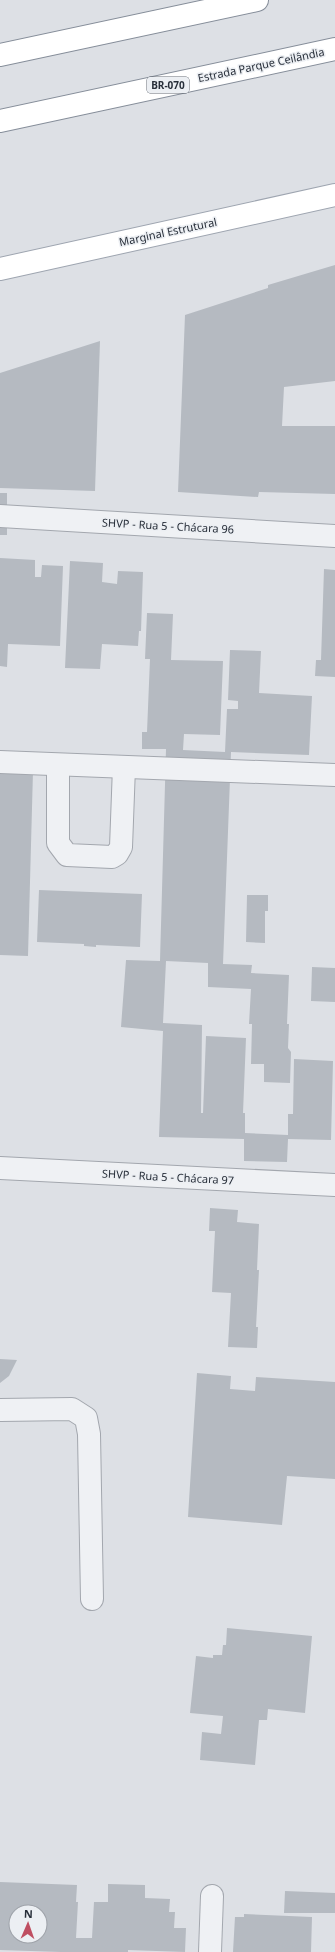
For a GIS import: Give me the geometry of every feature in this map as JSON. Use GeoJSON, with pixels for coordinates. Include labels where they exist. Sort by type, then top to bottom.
{"type":"FeatureCollection","features":[{"type":"Feature","properties":{"kind":"main road"},"geometry":{"type":"LineString","coordinates":[[0,56],[258,0]]}},
{"type":"Feature","properties":{"kind":"main road","name":"Estrada Parque Ceilândia"},"geometry":{"type":"LineString","coordinates":[[0,121],[335,49]]}},
{"type":"Feature","properties":{"kind":"main road","name":"Marginal Estrutural"},"geometry":{"type":"LineString","coordinates":[[0,269],[335,195]]}},
{"type":"Feature","properties":{"kind":"street","name":"SHVP - Rua 5 - Chácara 96"},"geometry":{"type":"LineString","coordinates":[[0,516],[335,536]]}},
{"type":"Feature","properties":{"kind":"street"},"geometry":{"type":"LineString","coordinates":[[0,762],[335,775]]}},
{"type":"Feature","properties":{"kind":"street"},"geometry":{"type":"LineString","coordinates":[[58,764],[58,843],[67,855],[112,857],[117,854],[121,846],[124,767]]}},
{"type":"Feature","properties":{"kind":"street","name":"SHVP - Rua 5 - Chácara 97"},"geometry":{"type":"LineString","coordinates":[[0,1168],[335,1185]]}},
{"type":"Feature","properties":{"kind":"street"},"geometry":{"type":"LineString","coordinates":[[0,1410],[72,1409],[86,1418],[88,1434],[92,1599]]}},
{"type":"Feature","properties":{"kind":"street"},"geometry":{"type":"LineString","coordinates":[[210,1952],[212,1896]]}},
{"type":"Feature","properties":{"kind":"building"},"geometry":{"type":"Polygon","coordinates":[[[335,265],[335,381],[284,387],[282,426],[335,426],[335,494],[259,492],[258,497],[178,492],[185,315],[268,288],[268,285],[335,265]]]}},
{"type":"Feature","properties":{"kind":"building"},"geometry":{"type":"Polygon","coordinates":[[[100,341],[95,491],[0,488],[0,373],[100,341]]]}},
{"type":"Feature","properties":{"kind":"building"},"geometry":{"type":"Polygon","coordinates":[[[0,493],[7,493],[7,535],[0,535],[0,493]]]}},
{"type":"Feature","properties":{"kind":"building"},"geometry":{"type":"Polygon","coordinates":[[[0,558],[35,560],[35,577],[41,577],[42,565],[63,566],[60,646],[8,644],[7,667],[0,666],[0,558]]]}},
{"type":"Feature","properties":{"kind":"building"},"geometry":{"type":"Polygon","coordinates":[[[70,561],[103,563],[102,582],[117,584],[118,571],[143,572],[141,631],[139,631],[138,646],[102,644],[100,669],[65,668],[70,561]]]}},
{"type":"Feature","properties":{"kind":"building"},"geometry":{"type":"Polygon","coordinates":[[[324,569],[335,570],[335,677],[315,676],[316,660],[321,660],[324,569]]]}},
{"type":"Feature","properties":{"kind":"building"},"geometry":{"type":"Polygon","coordinates":[[[147,613],[173,614],[171,660],[223,661],[220,735],[184,734],[183,750],[225,752],[227,709],[238,709],[238,701],[228,700],[230,650],[261,651],[259,693],[312,696],[309,755],[231,752],[223,964],[252,965],[251,973],[289,975],[287,1024],[289,1024],[288,1048],[291,1052],[290,1083],[264,1082],[264,1064],[251,1064],[252,1024],[249,1024],[251,989],[208,987],[208,963],[166,961],[163,1023],[202,1025],[201,1113],[203,1113],[206,1036],[246,1038],[243,1113],[245,1113],[245,1133],[288,1135],[288,1114],[293,1114],[294,1059],[333,1061],[331,1140],[288,1139],[287,1162],[244,1161],[244,1139],[159,1137],[163,1031],[121,1027],[126,960],[160,961],[166,749],[142,749],[142,732],[147,732],[150,659],[145,659],[147,613]]]}},
{"type":"Feature","properties":{"kind":"building"},"geometry":{"type":"Polygon","coordinates":[[[0,770],[33,771],[28,956],[0,955],[0,770]]]}},
{"type":"Feature","properties":{"kind":"building"},"geometry":{"type":"Polygon","coordinates":[[[39,890],[142,894],[140,947],[96,945],[96,947],[84,946],[84,944],[37,942],[39,890]]]}},
{"type":"Feature","properties":{"kind":"building"},"geometry":{"type":"Polygon","coordinates":[[[247,895],[268,895],[268,911],[265,911],[265,943],[246,942],[247,895]]]}},
{"type":"Feature","properties":{"kind":"building"},"geometry":{"type":"Polygon","coordinates":[[[312,967],[335,968],[335,1002],[311,1001],[312,967]]]}},
{"type":"Feature","properties":{"kind":"building"},"geometry":{"type":"Polygon","coordinates":[[[210,1208],[238,1210],[237,1222],[259,1224],[257,1270],[259,1270],[256,1327],[258,1327],[257,1348],[228,1347],[231,1293],[212,1292],[215,1231],[209,1231],[210,1208]]]}},
{"type":"Feature","properties":{"kind":"building"},"geometry":{"type":"Polygon","coordinates":[[[0,1359],[17,1360],[9,1376],[0,1383],[0,1359]]]}},
{"type":"Feature","properties":{"kind":"building"},"geometry":{"type":"Polygon","coordinates":[[[197,1373],[231,1376],[230,1389],[255,1391],[256,1377],[335,1382],[335,1479],[287,1476],[282,1525],[188,1517],[197,1373]]]}},
{"type":"Feature","properties":{"kind":"building"},"geometry":{"type":"Polygon","coordinates":[[[227,1628],[312,1636],[305,1713],[268,1709],[267,1720],[259,1720],[255,1765],[200,1760],[202,1732],[221,1734],[223,1716],[190,1713],[196,1656],[213,1658],[213,1655],[222,1655],[223,1645],[226,1645],[227,1628]]]}},
{"type":"Feature","properties":{"kind":"building"},"geometry":{"type":"Polygon","coordinates":[[[0,1882],[77,1885],[76,1902],[78,1902],[76,1938],[92,1938],[94,1902],[108,1902],[108,1884],[145,1885],[145,1898],[170,1899],[169,1912],[175,1912],[174,1928],[186,1928],[185,1952],[128,1950],[128,1952],[0,1950],[0,1882]]]}},
{"type":"Feature","properties":{"kind":"building"},"geometry":{"type":"Polygon","coordinates":[[[285,1891],[335,1893],[335,1913],[284,1913],[285,1891]]]}},
{"type":"Feature","properties":{"kind":"building"},"geometry":{"type":"Polygon","coordinates":[[[244,1914],[312,1917],[311,1952],[233,1952],[235,1917],[244,1917],[244,1914]]]}}]}
